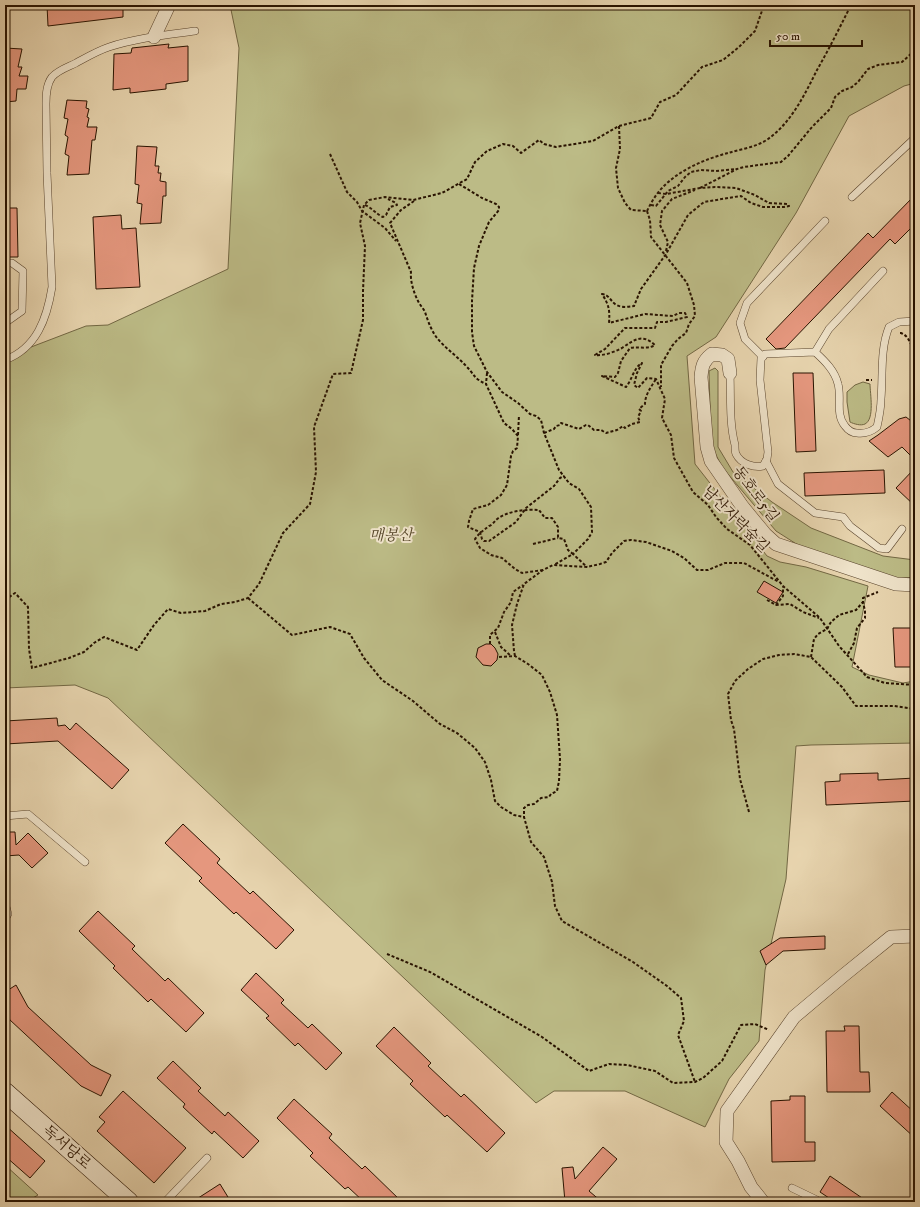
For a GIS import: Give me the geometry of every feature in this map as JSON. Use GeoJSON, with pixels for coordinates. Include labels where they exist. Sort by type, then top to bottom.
{"type":"FeatureCollection","features":[{"type":"Feature","properties":{"kind":"main road","name":"독서당로"},"geometry":{"type":"LineString","coordinates":[[5,1092],[129,1202]]}},
{"type":"Feature","properties":{"kind":"street"},"geometry":{"type":"LineString","coordinates":[[154,37],[169,5]]}},
{"type":"Feature","properties":{"kind":"street","name":"동호로5길"},"geometry":{"type":"LineString","coordinates":[[730,373],[728,359],[722,355],[712,354],[706,359],[702,366],[701,377],[707,447],[711,461],[742,506],[765,534],[776,544],[896,584],[915,585]]}},
{"type":"Feature","properties":{"kind":"street"},"geometry":{"type":"LineString","coordinates":[[763,1202],[751,1187],[738,1161],[726,1142],[726,1111],[794,1017],[891,938],[915,936]]}},
{"type":"Feature","properties":{"kind":"lane"},"geometry":{"type":"LineString","coordinates":[[5,360],[20,352],[35,337],[42,327],[49,305],[52,287],[47,173],[46,94],[52,78],[58,72],[93,53],[125,42],[195,31]]}},
{"type":"Feature","properties":{"kind":"lane"},"geometry":{"type":"LineString","coordinates":[[852,197],[915,138]]}},
{"type":"Feature","properties":{"kind":"lane"},"geometry":{"type":"LineString","coordinates":[[763,357],[745,339],[740,323],[747,303],[825,221]]}},
{"type":"Feature","properties":{"kind":"lane"},"geometry":{"type":"LineString","coordinates":[[915,245],[915,269]]}},
{"type":"Feature","properties":{"kind":"lane"},"geometry":{"type":"LineString","coordinates":[[5,263],[12,263],[23,271],[22,311],[5,323]]}},
{"type":"Feature","properties":{"kind":"lane"},"geometry":{"type":"LineString","coordinates":[[816,352],[829,329],[883,271]]}},
{"type":"Feature","properties":{"kind":"lane"},"geometry":{"type":"LineString","coordinates":[[730,373],[732,435],[736,454],[742,461],[756,467],[763,466],[768,452],[760,380],[761,358],[765,354],[816,352],[825,360],[839,385],[841,420],[848,430],[856,434],[865,433],[877,427],[881,402],[885,337],[889,327],[899,322],[915,321]]}},
{"type":"Feature","properties":{"kind":"lane"},"geometry":{"type":"LineString","coordinates":[[766,461],[778,484],[790,494],[815,513],[843,517],[850,526],[879,548],[887,549],[902,529]]}},
{"type":"Feature","properties":{"kind":"lane"},"geometry":{"type":"LineString","coordinates":[[5,816],[28,814],[85,862]]}},
{"type":"Feature","properties":{"kind":"lane"},"geometry":{"type":"LineString","coordinates":[[5,903],[8,914],[5,919]]}},
{"type":"Feature","properties":{"kind":"lane"},"geometry":{"type":"LineString","coordinates":[[164,1202],[207,1158]]}},
{"type":"Feature","properties":{"kind":"lane"},"geometry":{"type":"LineString","coordinates":[[792,1188],[816,1200],[817,1202]]}},
{"type":"Feature","properties":{"kind":"path"},"geometry":{"type":"LineString","coordinates":[[5,600],[15,593],[28,607],[29,649],[32,668],[69,658],[84,652],[94,642],[104,637],[137,650],[154,625],[168,609],[181,613],[205,611],[221,604],[248,598],[259,584],[283,533],[310,504],[316,472],[314,427],[332,374],[351,373],[363,320],[365,246],[360,223],[364,205],[369,200],[385,197],[415,200],[442,193],[468,179],[475,162],[487,151],[503,144],[513,146],[521,153],[539,140],[544,144],[556,147],[593,141],[619,126],[651,118],[660,102],[676,95],[702,68],[723,60],[755,31],[764,5]]}},
{"type":"Feature","properties":{"kind":"path"},"geometry":{"type":"LineString","coordinates":[[661,388],[661,365],[672,346],[686,334],[689,324],[695,316],[694,305],[687,283],[666,254],[651,237],[650,220],[647,211],[662,188],[677,175],[696,164],[726,153],[748,148],[768,139],[785,123],[801,101],[851,5]]}},
{"type":"Feature","properties":{"kind":"path"},"geometry":{"type":"LineString","coordinates":[[650,205],[656,206],[668,191],[678,186],[691,172],[701,170],[716,171],[737,169],[781,162],[831,108],[835,97],[842,91],[852,87],[858,82],[868,69],[878,65],[902,62],[912,53],[914,47],[911,16],[915,12]]}},
{"type":"Feature","properties":{"kind":"path"},"geometry":{"type":"LineString","coordinates":[[619,126],[620,148],[616,168],[618,188],[625,203],[631,210],[647,211]]}},
{"type":"Feature","properties":{"kind":"path"},"geometry":{"type":"LineString","coordinates":[[330,154],[347,192],[357,202],[362,211],[385,228],[398,243]]}},
{"type":"Feature","properties":{"kind":"path"},"geometry":{"type":"LineString","coordinates":[[666,254],[668,242],[660,225],[662,211],[672,199],[700,188],[737,169]]}},
{"type":"Feature","properties":{"kind":"path"},"geometry":{"type":"LineString","coordinates":[[459,184],[482,198],[496,204],[499,208],[489,222],[479,246],[474,268],[472,301],[472,332],[474,346],[487,372],[502,392],[518,403],[530,414],[541,420],[544,433],[556,463],[569,483],[579,489],[592,511],[592,532],[588,539],[573,554],[543,570],[513,592],[498,628],[490,635],[490,644]]}},
{"type":"Feature","properties":{"kind":"path"},"geometry":{"type":"LineString","coordinates":[[544,433],[554,429],[561,423],[578,429],[588,425],[594,430],[601,430],[606,433],[617,430],[623,426],[625,428],[640,422],[638,417],[641,411],[639,409],[645,404],[645,400],[656,379],[647,378],[638,388],[634,384],[642,363],[638,365],[626,387],[602,376],[615,377],[618,373],[621,361],[630,348],[651,348],[655,345],[647,340],[638,339],[631,341],[609,353],[595,355],[605,349],[625,328],[655,328],[657,322],[666,322],[687,317],[685,313],[673,316],[645,314],[609,323],[610,310],[607,301],[602,294],[607,295],[616,305],[626,307],[634,306],[641,289],[666,254],[688,215],[704,202],[741,196],[751,203],[763,207],[789,206],[787,204],[769,203],[755,195],[736,188],[715,187],[665,194],[658,193]]}},
{"type":"Feature","properties":{"kind":"path"},"geometry":{"type":"LineString","coordinates":[[364,205],[376,214],[383,217],[390,207],[397,205],[385,197]]}},
{"type":"Feature","properties":{"kind":"path"},"geometry":{"type":"LineString","coordinates":[[415,200],[401,210],[390,223],[411,272],[410,277],[417,300],[424,310],[429,325],[437,337],[450,352],[466,365],[476,380],[486,384]]}},
{"type":"Feature","properties":{"kind":"path"},"geometry":{"type":"LineString","coordinates":[[898,334],[905,334],[909,339],[915,397]]}},
{"type":"Feature","properties":{"kind":"path"},"geometry":{"type":"LineString","coordinates":[[487,372],[486,384],[504,423],[518,436]]}},
{"type":"Feature","properties":{"kind":"path","name":"남산자락숲길"},"geometry":{"type":"LineString","coordinates":[[656,379],[665,399],[662,418],[671,435],[674,458],[692,492],[708,505],[727,529],[750,545],[783,586],[820,618],[839,646],[848,654],[867,677],[885,684],[915,685]]}},
{"type":"Feature","properties":{"kind":"path"},"geometry":{"type":"LineString","coordinates":[[480,532],[468,527],[473,509],[488,505],[501,495],[508,485],[511,456],[517,448],[519,415]]}},
{"type":"Feature","properties":{"kind":"path"},"geometry":{"type":"LineString","coordinates":[[480,532],[484,541],[489,541],[516,522],[524,510],[564,476]]}},
{"type":"Feature","properties":{"kind":"path"},"geometry":{"type":"LineString","coordinates":[[543,570],[522,573],[502,558],[491,555],[480,548],[475,539],[480,532],[491,526],[497,519],[512,512],[524,510],[539,510],[545,518],[552,518],[558,527],[558,538]]}},
{"type":"Feature","properties":{"kind":"path"},"geometry":{"type":"LineString","coordinates":[[533,544],[558,538],[564,539],[568,550],[587,567]]}},
{"type":"Feature","properties":{"kind":"path"},"geometry":{"type":"LineString","coordinates":[[553,565],[587,567],[606,562],[620,544],[624,541],[631,540],[646,542],[672,551],[684,558],[696,570],[708,570],[725,563],[744,563],[780,582]]}},
{"type":"Feature","properties":{"kind":"path"},"geometry":{"type":"LineString","coordinates":[[515,656],[512,625],[516,604],[524,584]]}},
{"type":"Feature","properties":{"kind":"path"},"geometry":{"type":"LineString","coordinates":[[776,605],[783,596],[783,586]]}},
{"type":"Feature","properties":{"kind":"path"},"geometry":{"type":"LineString","coordinates":[[248,598],[292,635],[330,627],[350,634],[364,658],[382,680],[413,701],[440,724],[457,733],[474,748],[485,762],[491,780],[495,801],[501,807],[514,815],[524,817]]}},
{"type":"Feature","properties":{"kind":"path"},"geometry":{"type":"LineString","coordinates":[[848,654],[854,643],[857,628],[865,618],[863,598]]}},
{"type":"Feature","properties":{"kind":"path"},"geometry":{"type":"LineString","coordinates":[[769,600],[776,605],[790,604],[803,612],[820,618]]}},
{"type":"Feature","properties":{"kind":"path"},"geometry":{"type":"LineString","coordinates":[[811,657],[814,639],[818,634],[828,629],[831,622],[839,615],[856,610],[863,602]]}},
{"type":"Feature","properties":{"kind":"path"},"geometry":{"type":"LineString","coordinates":[[494,631],[501,647],[512,656]]}},
{"type":"Feature","properties":{"kind":"path"},"geometry":{"type":"LineString","coordinates":[[749,812],[740,779],[728,694],[735,681],[748,668],[763,659],[779,655],[794,654],[811,657],[842,687],[856,706],[894,706],[915,709]]}},
{"type":"Feature","properties":{"kind":"path"},"geometry":{"type":"LineString","coordinates":[[499,656],[515,656],[542,675],[550,692],[557,716],[560,759],[557,790],[549,797],[541,798],[534,804],[528,805],[524,808],[524,817],[531,842],[544,857],[552,882],[555,906],[562,921],[633,962],[668,986],[681,998],[684,1021],[678,1035],[695,1082]]}},
{"type":"Feature","properties":{"kind":"path"},"geometry":{"type":"LineString","coordinates":[[387,954],[430,972],[542,1036],[588,1071],[609,1064],[627,1065],[655,1070],[674,1083],[695,1082],[703,1078],[722,1061],[741,1025],[755,1024],[780,1036]]}},
{"type":"Feature","properties":{"kind":"green space","name":"매봉산"},"geometry":{"type":"Polygon","coordinates":[[[230,5],[915,5],[915,83],[904,86],[849,116],[796,213],[716,337],[687,356],[695,464],[767,556],[780,562],[806,567],[868,586],[852,667],[869,675],[903,683],[915,681],[915,743],[796,746],[786,879],[765,970],[759,1041],[729,1079],[705,1127],[625,1091],[554,1091],[536,1103],[108,698],[75,685],[5,688],[5,357],[86,326],[108,325],[228,269],[239,48],[230,5]]]}},
{"type":"Feature","properties":{"kind":"green space"},"geometry":{"type":"Polygon","coordinates":[[[715,368],[718,371],[718,447],[733,472],[772,502],[811,528],[883,556],[915,560],[915,577],[895,579],[798,545],[776,531],[722,467],[711,445],[709,371],[715,368]]]}},
{"type":"Feature","properties":{"kind":"green space"},"geometry":{"type":"Polygon","coordinates":[[[863,382],[870,384],[871,412],[868,421],[863,425],[860,425],[850,422],[847,392],[855,385],[863,382]]]}},
{"type":"Feature","properties":{"kind":"green space"},"geometry":{"type":"Polygon","coordinates":[[[5,1165],[38,1195],[26,1202],[5,1202],[5,1165]]]}},
{"type":"Feature","properties":{"kind":"building"},"geometry":{"type":"Polygon","coordinates":[[[47,5],[123,5],[123,17],[48,26],[47,5]]]}},
{"type":"Feature","properties":{"kind":"building"},"geometry":{"type":"Polygon","coordinates":[[[169,44],[168,48],[188,46],[188,81],[166,84],[166,89],[130,93],[130,88],[113,90],[114,54],[131,53],[132,48],[169,44]]]}},
{"type":"Feature","properties":{"kind":"building"},"geometry":{"type":"Polygon","coordinates":[[[5,48],[22,49],[18,67],[22,67],[19,76],[28,76],[26,89],[17,89],[16,101],[5,102],[5,48]]]}},
{"type":"Feature","properties":{"kind":"building"},"geometry":{"type":"Polygon","coordinates":[[[67,100],[87,101],[86,108],[89,109],[87,117],[89,118],[87,127],[97,127],[95,140],[92,140],[89,174],[67,175],[69,156],[65,154],[68,137],[65,135],[68,119],[64,118],[67,100]]]}},
{"type":"Feature","properties":{"kind":"building"},"geometry":{"type":"Polygon","coordinates":[[[137,146],[157,147],[155,166],[159,166],[158,173],[161,173],[160,181],[166,182],[166,196],[163,196],[161,223],[140,224],[142,204],[137,203],[139,185],[135,184],[137,146]]]}},
{"type":"Feature","properties":{"kind":"building"},"geometry":{"type":"Polygon","coordinates":[[[915,195],[915,224],[895,244],[890,239],[785,348],[776,349],[766,339],[868,233],[873,238],[915,195]]]}},
{"type":"Feature","properties":{"kind":"building"},"geometry":{"type":"Polygon","coordinates":[[[5,208],[17,208],[18,257],[5,257],[5,208]]]}},
{"type":"Feature","properties":{"kind":"building"},"geometry":{"type":"Polygon","coordinates":[[[121,215],[122,229],[136,228],[140,287],[96,289],[93,217],[121,215]]]}},
{"type":"Feature","properties":{"kind":"building"},"geometry":{"type":"Polygon","coordinates":[[[793,373],[813,373],[816,451],[796,452],[793,373]]]}},
{"type":"Feature","properties":{"kind":"building"},"geometry":{"type":"Polygon","coordinates":[[[906,417],[915,424],[915,460],[902,447],[888,457],[869,441],[899,419],[906,417]]]}},
{"type":"Feature","properties":{"kind":"building"},"geometry":{"type":"Polygon","coordinates":[[[915,468],[915,506],[896,488],[915,468]]]}},
{"type":"Feature","properties":{"kind":"building"},"geometry":{"type":"Polygon","coordinates":[[[884,470],[885,493],[805,496],[804,473],[884,470]]]}},
{"type":"Feature","properties":{"kind":"building"},"geometry":{"type":"Polygon","coordinates":[[[764,581],[783,592],[776,603],[757,592],[764,581]]]}},
{"type":"Feature","properties":{"kind":"building"},"geometry":{"type":"Polygon","coordinates":[[[893,628],[915,628],[915,667],[895,667],[893,628]]]}},
{"type":"Feature","properties":{"kind":"building"},"geometry":{"type":"Polygon","coordinates":[[[486,644],[491,644],[498,654],[497,660],[491,666],[483,665],[476,657],[478,648],[486,644]]]}},
{"type":"Feature","properties":{"kind":"building"},"geometry":{"type":"Polygon","coordinates":[[[57,718],[58,726],[65,725],[70,730],[76,723],[129,770],[112,789],[58,741],[5,744],[5,721],[57,718]]]}},
{"type":"Feature","properties":{"kind":"building"},"geometry":{"type":"Polygon","coordinates":[[[878,773],[878,780],[915,778],[915,801],[826,805],[825,782],[840,781],[840,774],[878,773]]]}},
{"type":"Feature","properties":{"kind":"building"},"geometry":{"type":"Polygon","coordinates":[[[183,824],[220,859],[217,863],[250,894],[253,891],[294,930],[276,949],[236,912],[234,914],[199,881],[202,878],[165,843],[183,824]]]}},
{"type":"Feature","properties":{"kind":"building"},"geometry":{"type":"Polygon","coordinates":[[[5,832],[15,832],[16,845],[28,833],[48,853],[32,868],[19,855],[5,856],[5,832]]]}},
{"type":"Feature","properties":{"kind":"building"},"geometry":{"type":"Polygon","coordinates":[[[98,911],[135,946],[132,949],[165,981],[168,978],[204,1013],[186,1032],[151,999],[148,1002],[113,968],[115,966],[79,931],[98,911]]]}},
{"type":"Feature","properties":{"kind":"building"},"geometry":{"type":"Polygon","coordinates":[[[825,936],[825,949],[783,951],[766,965],[760,951],[780,938],[825,936]]]}},
{"type":"Feature","properties":{"kind":"building"},"geometry":{"type":"Polygon","coordinates":[[[256,973],[284,1000],[281,1003],[308,1028],[312,1024],[342,1053],[326,1070],[298,1043],[295,1046],[266,1018],[269,1016],[241,990],[256,973]]]}},
{"type":"Feature","properties":{"kind":"building"},"geometry":{"type":"Polygon","coordinates":[[[16,985],[28,1007],[91,1065],[111,1075],[101,1096],[81,1086],[10,1020],[5,1013],[5,992],[16,985]]]}},
{"type":"Feature","properties":{"kind":"building"},"geometry":{"type":"Polygon","coordinates":[[[844,1026],[859,1026],[860,1072],[869,1072],[870,1092],[827,1092],[826,1031],[845,1031],[844,1026]]]}},
{"type":"Feature","properties":{"kind":"building"},"geometry":{"type":"Polygon","coordinates":[[[394,1027],[431,1063],[428,1066],[461,1097],[464,1094],[505,1133],[487,1152],[447,1115],[445,1117],[410,1084],[413,1081],[376,1046],[394,1027]]]}},
{"type":"Feature","properties":{"kind":"building"},"geometry":{"type":"Polygon","coordinates":[[[173,1061],[201,1088],[198,1091],[225,1116],[228,1112],[259,1141],[243,1158],[214,1131],[212,1134],[183,1107],[185,1104],[157,1078],[173,1061]]]}},
{"type":"Feature","properties":{"kind":"building"},"geometry":{"type":"Polygon","coordinates":[[[123,1091],[186,1148],[154,1183],[97,1131],[105,1122],[99,1117],[123,1091]]]}},
{"type":"Feature","properties":{"kind":"building"},"geometry":{"type":"Polygon","coordinates":[[[892,1092],[915,1113],[915,1138],[880,1106],[892,1092]]]}},
{"type":"Feature","properties":{"kind":"building"},"geometry":{"type":"Polygon","coordinates":[[[790,1096],[805,1096],[805,1142],[815,1142],[815,1161],[772,1162],[771,1101],[790,1100],[790,1096]]]}},
{"type":"Feature","properties":{"kind":"building"},"geometry":{"type":"Polygon","coordinates":[[[294,1099],[332,1134],[329,1138],[362,1169],[365,1166],[402,1202],[364,1202],[348,1187],[345,1189],[310,1156],[313,1153],[277,1118],[294,1099]]]}},
{"type":"Feature","properties":{"kind":"building"},"geometry":{"type":"Polygon","coordinates":[[[5,1125],[45,1161],[30,1178],[5,1156],[5,1125]]]}},
{"type":"Feature","properties":{"kind":"building"},"geometry":{"type":"Polygon","coordinates":[[[603,1147],[617,1159],[589,1191],[602,1202],[565,1202],[562,1168],[573,1167],[575,1179],[603,1147]]]}},
{"type":"Feature","properties":{"kind":"building"},"geometry":{"type":"Polygon","coordinates":[[[830,1176],[868,1202],[835,1202],[820,1192],[830,1176]]]}},
{"type":"Feature","properties":{"kind":"building"},"geometry":{"type":"Polygon","coordinates":[[[220,1184],[231,1202],[192,1202],[220,1184]]]}}]}
